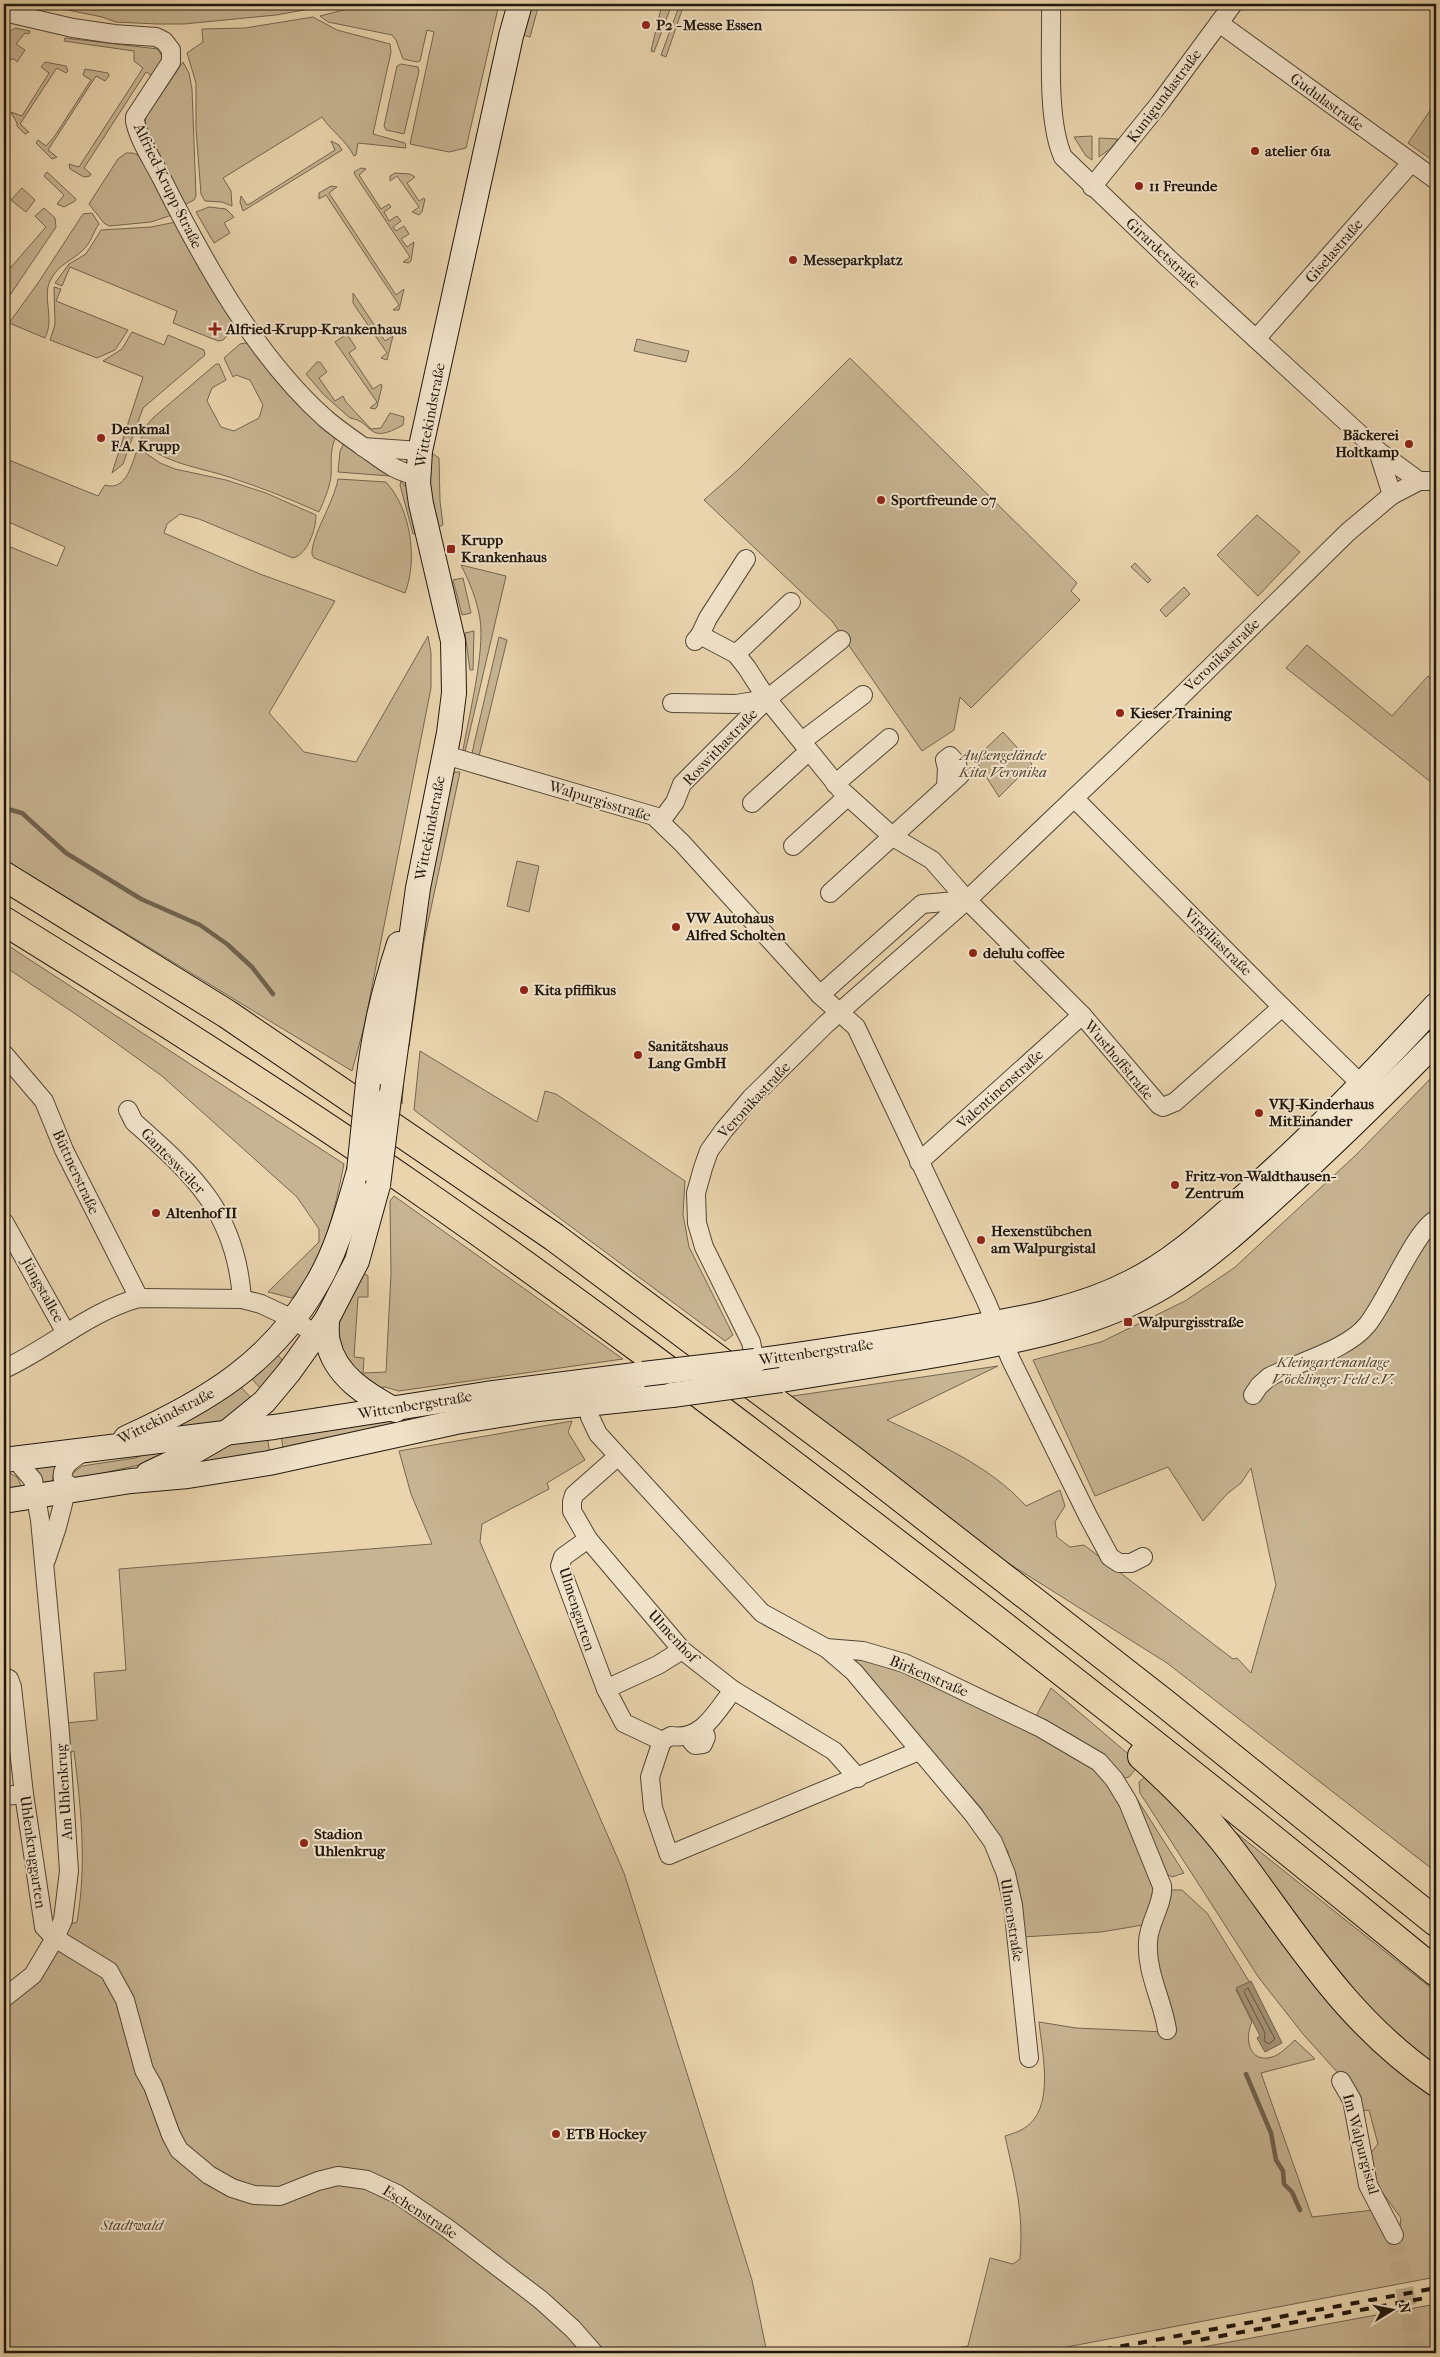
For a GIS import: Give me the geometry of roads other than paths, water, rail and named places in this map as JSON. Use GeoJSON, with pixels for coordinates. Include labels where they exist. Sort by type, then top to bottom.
{"type":"FeatureCollection","features":[{"type":"Feature","properties":{"kind":"highway"},"geometry":{"type":"LineString","coordinates":[[4,876],[227,1014],[554,1237],[854,1461],[1170,1708],[1436,1922]]}},
{"type":"Feature","properties":{"kind":"highway"},"geometry":{"type":"LineString","coordinates":[[4,921],[171,1025],[288,1102],[533,1270],[790,1462],[1056,1667],[1436,1972]]}},
{"type":"Feature","properties":{"kind":"highway"},"geometry":{"type":"LineString","coordinates":[[1056,1667],[1086,1706],[1162,1774],[1217,1834],[1240,1862],[1300,1947],[1342,1999],[1395,2051],[1436,2082]]}},
{"type":"Feature","properties":{"kind":"highway"},"geometry":{"type":"LineString","coordinates":[[1400,1893],[1436,1915]]}},
{"type":"Feature","properties":{"kind":"main road","name":"Wittekindstraße"},"geometry":{"type":"LineString","coordinates":[[131,1481],[188,1455],[226,1433],[264,1402],[321,1327],[357,1261],[378,1185],[418,888],[445,755],[454,693],[454,648],[426,528],[418,476],[420,451],[511,36],[520,4]]}},
{"type":"Feature","properties":{"kind":"main road","name":"Wittekindstraße"},"geometry":{"type":"LineString","coordinates":[[94,1449],[166,1420],[210,1396],[269,1349],[293,1319],[318,1282],[335,1246],[359,1171],[374,1035],[385,987],[418,888]]}},
{"type":"Feature","properties":{"kind":"main road","name":"Wittenbergstraße"},"geometry":{"type":"LineString","coordinates":[[4,1501],[131,1481],[188,1476],[260,1464],[456,1422],[781,1380],[1000,1333],[1031,1316],[1091,1300],[1131,1282],[1169,1261],[1299,1148],[1362,1085],[1436,1005]]}},
{"type":"Feature","properties":{"kind":"main road","name":"Wittenbergstraße"},"geometry":{"type":"LineString","coordinates":[[9,1459],[226,1433],[394,1410],[583,1380],[755,1361],[882,1343],[1077,1324],[1124,1306],[1165,1286],[1220,1248],[1353,1126],[1436,1042]]}},
{"type":"Feature","properties":{"kind":"main road"},"geometry":{"type":"LineString","coordinates":[[321,1327],[336,1362],[347,1377],[365,1393],[394,1410]]}},
{"type":"Feature","properties":{"kind":"street","name":"Girardetstraße"},"geometry":{"type":"LineString","coordinates":[[1051,4],[1054,130],[1063,157],[1092,187],[1378,452],[1428,481]]}},
{"type":"Feature","properties":{"kind":"street","name":"Kunigundastraße"},"geometry":{"type":"LineString","coordinates":[[1092,187],[1160,103],[1233,4]]}},
{"type":"Feature","properties":{"kind":"street","name":"Alfried-Krupp-Straße"},"geometry":{"type":"LineString","coordinates":[[4,12],[73,28],[114,34],[156,37],[166,43],[171,52],[171,62],[135,117],[136,126],[202,256],[248,327],[299,392],[325,418],[363,447],[398,470],[408,475],[418,476]]}},
{"type":"Feature","properties":{"kind":"street","name":"Gudulastraße"},"geometry":{"type":"LineString","coordinates":[[1219,23],[1411,164],[1436,180]]}},
{"type":"Feature","properties":{"kind":"street","name":"Giselastraße"},"geometry":{"type":"LineString","coordinates":[[1256,339],[1411,164]]}},
{"type":"Feature","properties":{"kind":"street"},"geometry":{"type":"LineString","coordinates":[[363,447],[420,451]]}},
{"type":"Feature","properties":{"kind":"street","name":"Girardetstraße"},"geometry":{"type":"LineString","coordinates":[[1378,452],[1392,495]]}},
{"type":"Feature","properties":{"kind":"street","name":"Veronikastraße"},"geometry":{"type":"LineString","coordinates":[[755,1361],[751,1342],[704,1248],[697,1223],[696,1193],[709,1150],[724,1130],[751,1098],[840,1011],[967,900],[1320,558],[1392,495],[1428,481]]}},
{"type":"Feature","properties":{"kind":"street","name":"Roswithastraße"},"geometry":{"type":"LineString","coordinates":[[746,559],[697,638],[736,654],[767,699],[847,797],[893,837],[932,860],[967,900]]}},
{"type":"Feature","properties":{"kind":"street"},"geometry":{"type":"LineString","coordinates":[[736,654],[791,602]]}},
{"type":"Feature","properties":{"kind":"street","name":"Roswithastraße"},"geometry":{"type":"LineString","coordinates":[[661,821],[676,802],[682,784],[767,699],[841,640]]}},
{"type":"Feature","properties":{"kind":"street"},"geometry":{"type":"LineString","coordinates":[[752,802],[806,746],[863,695]]}},
{"type":"Feature","properties":{"kind":"street","name":"Roswithastraße"},"geometry":{"type":"LineString","coordinates":[[672,703],[736,704],[767,699]]}},
{"type":"Feature","properties":{"kind":"street"},"geometry":{"type":"LineString","coordinates":[[835,784],[889,738]]}},
{"type":"Feature","properties":{"kind":"street","name":"Walpurgisstraße"},"geometry":{"type":"LineString","coordinates":[[445,755],[654,816],[661,821],[820,996],[840,1011],[856,1027],[1000,1333],[1088,1516],[1110,1557],[1120,1564],[1132,1563],[1143,1557]]}},
{"type":"Feature","properties":{"kind":"street"},"geometry":{"type":"LineString","coordinates":[[830,892],[885,841],[893,837],[946,787]]}},
{"type":"Feature","properties":{"kind":"street"},"geometry":{"type":"LineString","coordinates":[[793,846],[847,797]]}},
{"type":"Feature","properties":{"kind":"street","name":"Virgiliastraße"},"geometry":{"type":"LineString","coordinates":[[1074,798],[1362,1085]]}},
{"type":"Feature","properties":{"kind":"street"},"geometry":{"type":"LineString","coordinates":[[820,996],[922,904],[967,900]]}},
{"type":"Feature","properties":{"kind":"street","name":"Wusthoffstraße"},"geometry":{"type":"LineString","coordinates":[[967,900],[1082,1016],[1152,1098],[1163,1107],[1175,1102],[1282,1007]]}},
{"type":"Feature","properties":{"kind":"street","name":"Valentinenstraße"},"geometry":{"type":"LineString","coordinates":[[919,1162],[1082,1016]]}},
{"type":"Feature","properties":{"kind":"street","name":"Büttnerstraße"},"geometry":{"type":"LineString","coordinates":[[4,1054],[44,1101],[64,1150],[139,1298]]}},
{"type":"Feature","properties":{"kind":"street","name":"Gantesweiler"},"geometry":{"type":"LineString","coordinates":[[128,1110],[134,1122],[194,1179],[217,1209],[228,1231],[238,1263],[242,1299]]}},
{"type":"Feature","properties":{"kind":"street"},"geometry":{"type":"LineString","coordinates":[[1253,1395],[1259,1386],[1270,1377],[1352,1339],[1366,1328],[1395,1282],[1419,1236],[1436,1220]]}},
{"type":"Feature","properties":{"kind":"street","name":"Jüngstallee"},"geometry":{"type":"LineString","coordinates":[[4,1222],[66,1333]]}},
{"type":"Feature","properties":{"kind":"street"},"geometry":{"type":"LineString","coordinates":[[4,1369],[26,1359],[66,1333],[126,1301],[139,1298],[242,1299],[261,1304],[293,1319],[321,1327]]}},
{"type":"Feature","properties":{"kind":"street","name":"Birkenstraße"},"geometry":{"type":"LineString","coordinates":[[583,1380],[586,1404],[598,1434],[762,1613],[826,1648],[863,1651],[904,1663],[1041,1728],[1086,1753],[1105,1768],[1128,1802],[1162,1886],[1152,1920],[1148,1945],[1151,1972],[1166,2030]]}},
{"type":"Feature","properties":{"kind":"street","name":"Wittenbergstraße"},"geometry":{"type":"LineString","coordinates":[[73,1490],[74,1488],[63,1481],[62,1470],[65,1465],[94,1449]]}},
{"type":"Feature","properties":{"kind":"street","name":"Ulmenhof"},"geometry":{"type":"LineString","coordinates":[[617,1456],[574,1495],[572,1512],[588,1539],[682,1650],[733,1690],[834,1750],[858,1778]]}},
{"type":"Feature","properties":{"kind":"street","name":"Am Uhlenkrug"},"geometry":{"type":"LineString","coordinates":[[4,1998],[33,1975],[54,1938],[63,1920],[69,1871],[67,1823],[44,1565],[36,1497],[32,1480],[9,1459]]}},
{"type":"Feature","properties":{"kind":"street","name":"Am Uhlenkrug"},"geometry":{"type":"LineString","coordinates":[[44,1565],[73,1490]]}},
{"type":"Feature","properties":{"kind":"street","name":"Ulmengarten"},"geometry":{"type":"LineString","coordinates":[[588,1539],[563,1557],[560,1566],[606,1689],[624,1723],[662,1741]]}},
{"type":"Feature","properties":{"kind":"street","name":"Ulmenstraße"},"geometry":{"type":"LineString","coordinates":[[826,1648],[854,1672],[973,1814],[993,1842],[1006,1874],[1013,1905],[1029,2058]]}},
{"type":"Feature","properties":{"kind":"street"},"geometry":{"type":"LineString","coordinates":[[606,1689],[658,1665],[682,1650]]}},
{"type":"Feature","properties":{"kind":"street","name":"Uhlenkruggarten"},"geometry":{"type":"LineString","coordinates":[[4,1677],[9,1679],[12,1686],[24,1794],[44,1927],[54,1938]]}},
{"type":"Feature","properties":{"kind":"street"},"geometry":{"type":"LineString","coordinates":[[733,1690],[702,1729],[695,1733],[678,1737],[671,1736],[662,1741],[650,1777],[653,1808],[669,1855],[919,1751]]}},
{"type":"Feature","properties":{"kind":"street"},"geometry":{"type":"LineString","coordinates":[[4,1796],[24,1794]]}},
{"type":"Feature","properties":{"kind":"street","name":"Eschenstraße"},"geometry":{"type":"LineString","coordinates":[[54,1938],[110,1971],[124,2000],[144,2070],[170,2135],[179,2150],[209,2175],[232,2188],[254,2194],[280,2196],[318,2181],[338,2176],[367,2180],[397,2194],[447,2228],[541,2300],[573,2329],[594,2353]]}},
{"type":"Feature","properties":{"kind":"street","name":"Im Walpurgistal"},"geometry":{"type":"LineString","coordinates":[[1341,2081],[1352,2100],[1368,2184],[1394,2235]]}},
{"type":"Feature","properties":{"kind":"water"},"geometry":{"type":"Polygon","coordinates":[[[1251,1981],[1282,2043],[1265,2052],[1257,2038],[1260,2036],[1236,1988],[1251,1981]]]}},
{"type":"Feature","properties":{"kind":"waterway"},"geometry":{"type":"LineString","coordinates":[[4,808],[22,813],[66,853],[141,899],[200,925],[227,944],[252,967],[273,994]]}},
{"type":"Feature","properties":{"kind":"waterway"},"geometry":{"type":"LineString","coordinates":[[1246,2074],[1271,2133],[1276,2160],[1283,2171],[1284,2184],[1292,2192],[1300,2210]]}},
{"type":"Feature","properties":{"kind":"tunnel"},"geometry":{"type":"LineString","coordinates":[[1394,2235],[1417,2353]]}},
{"type":"Feature","properties":{"kind":"railway"},"geometry":{"type":"LineString","coordinates":[[1085,2353],[1436,2288]]}},
{"type":"Feature","properties":{"kind":"railway"},"geometry":{"type":"LineString","coordinates":[[1183,2343],[1436,2296]]}},
{"type":"Feature","properties":{"kind":"railway"},"geometry":{"type":"LineString","coordinates":[[1129,2353],[1161,2347]]}},
{"type":"Feature","properties":{"kind":"place","name":"P2 - Messe Essen"},"geometry":{"type":"Point","coordinates":[646,25]}},
{"type":"Feature","properties":{"kind":"place","name":"atelier 61a"},"geometry":{"type":"Point","coordinates":[1255,151]}},
{"type":"Feature","properties":{"kind":"place","name":"11 Freunde"},"geometry":{"type":"Point","coordinates":[1139,186]}},
{"type":"Feature","properties":{"kind":"place","name":"Messeparkplatz"},"geometry":{"type":"Point","coordinates":[793,260]}},
{"type":"Feature","properties":{"kind":"place","name":"Alfried-Krupp-Krankenhaus"},"geometry":{"type":"Point","coordinates":[215,329]}},
{"type":"Feature","properties":{"kind":"place","name":"Denkmal F.A. Krupp"},"geometry":{"type":"Point","coordinates":[101,438]}},
{"type":"Feature","properties":{"kind":"place","name":"Bäckerei Holtkamp"},"geometry":{"type":"Point","coordinates":[1409,444]}},
{"type":"Feature","properties":{"kind":"place","name":"Sportfreunde 07"},"geometry":{"type":"Point","coordinates":[881,500]}},
{"type":"Feature","properties":{"kind":"place","name":"Krupp Krankenhaus"},"geometry":{"type":"Point","coordinates":[451,549]}},
{"type":"Feature","properties":{"kind":"place","name":"Kieser Training"},"geometry":{"type":"Point","coordinates":[1120,713]}},
{"type":"Feature","properties":{"kind":"place","name":"VW Autohaus Alfred Scholten"},"geometry":{"type":"Point","coordinates":[676,927]}},
{"type":"Feature","properties":{"kind":"place","name":"delulu coffee"},"geometry":{"type":"Point","coordinates":[973,953]}},
{"type":"Feature","properties":{"kind":"place","name":"Kita pfiffikus"},"geometry":{"type":"Point","coordinates":[524,990]}},
{"type":"Feature","properties":{"kind":"place","name":"Sanitätshaus Lang GmbH"},"geometry":{"type":"Point","coordinates":[638,1055]}},
{"type":"Feature","properties":{"kind":"place","name":"VKJ-Kinderhaus MitEinander"},"geometry":{"type":"Point","coordinates":[1259,1113]}},
{"type":"Feature","properties":{"kind":"place","name":"Fritz-von-Waldthausen- Zentrum"},"geometry":{"type":"Point","coordinates":[1175,1185]}},
{"type":"Feature","properties":{"kind":"place","name":"Altenhof II"},"geometry":{"type":"Point","coordinates":[156,1213]}},
{"type":"Feature","properties":{"kind":"place","name":"Hexenstübchen am Walpurgistal"},"geometry":{"type":"Point","coordinates":[981,1240]}},
{"type":"Feature","properties":{"kind":"place","name":"Walpurgisstraße"},"geometry":{"type":"Point","coordinates":[1128,1322]}},
{"type":"Feature","properties":{"kind":"place","name":"Stadion Uhlenkrug"},"geometry":{"type":"Point","coordinates":[304,1843]}},
{"type":"Feature","properties":{"kind":"place","name":"ETB Hockey"},"geometry":{"type":"Point","coordinates":[556,2134]}},
{"type":"Feature","properties":{"kind":"park label","name":"Außengelände Kita Veronika"},"geometry":{"type":"Point","coordinates":[1003,764]}},
{"type":"Feature","properties":{"kind":"park label","name":"Kleingartenanlage Vöcklinger Feld e.V."},"geometry":{"type":"Point","coordinates":[1333,1370]}},
{"type":"Feature","properties":{"kind":"park label","name":"Stadtwald"},"geometry":{"type":"Point","coordinates":[132,2225]}}]}
